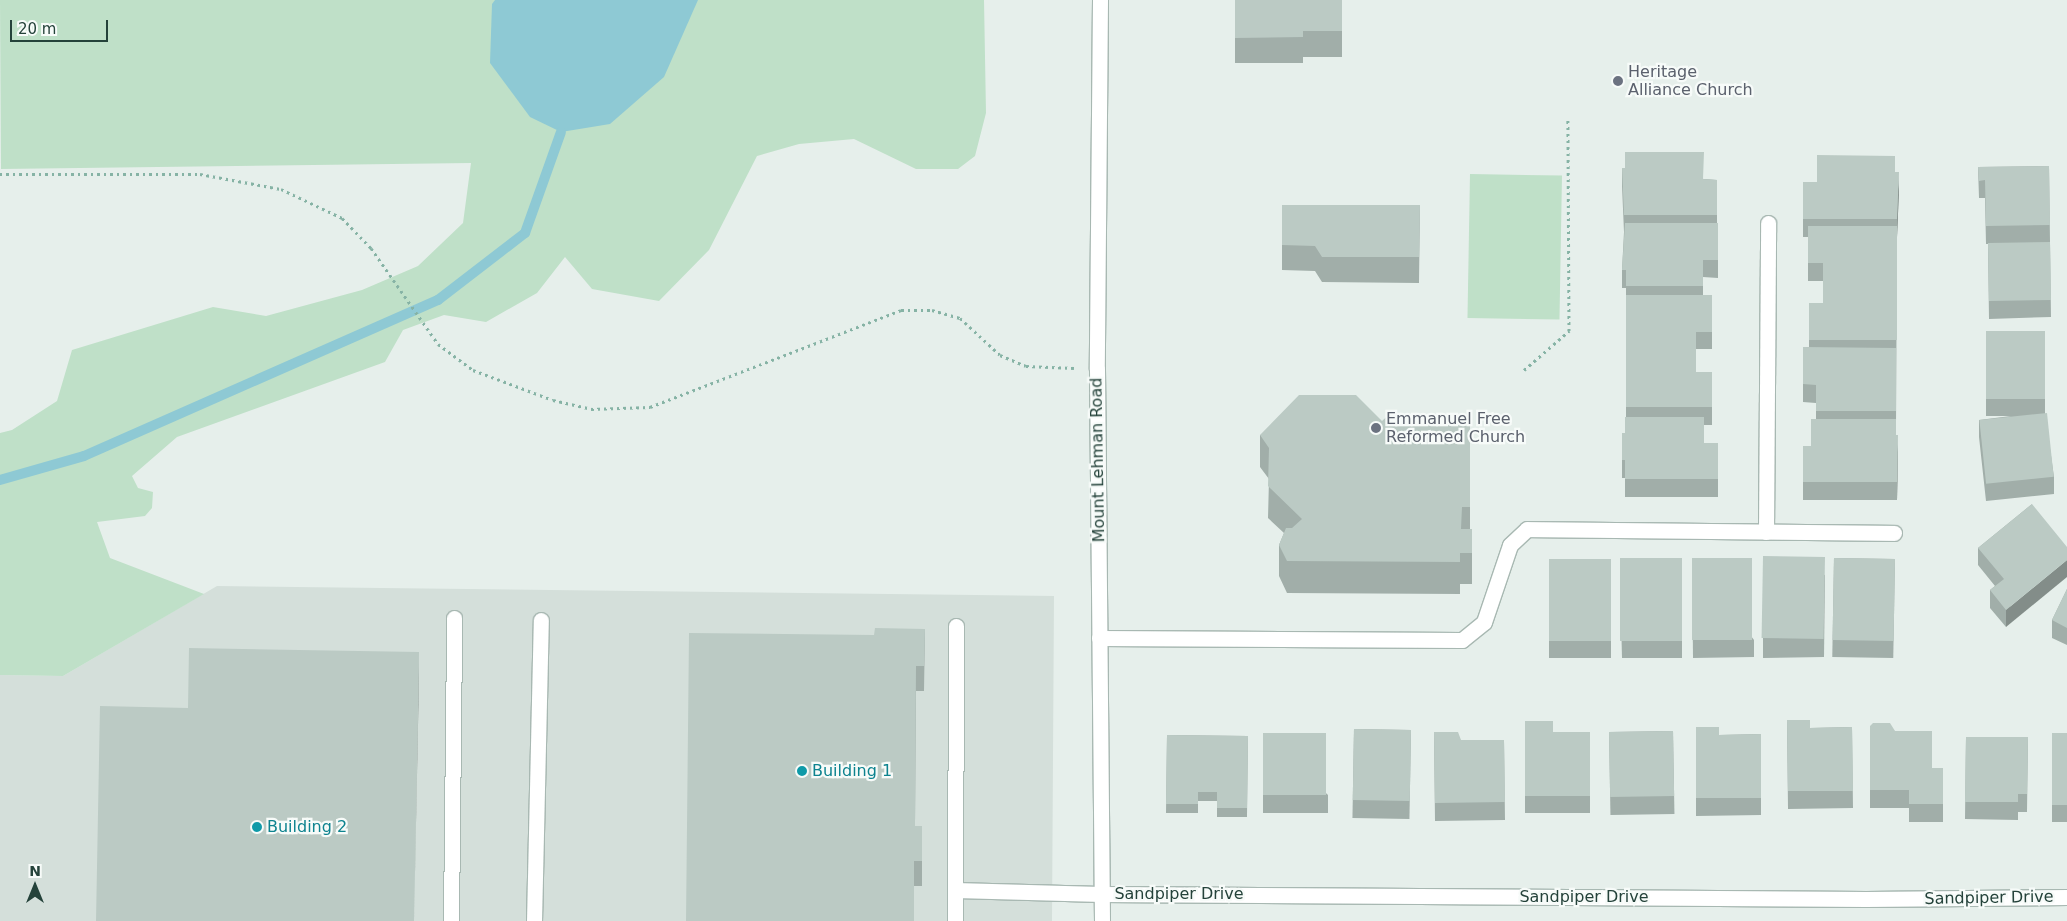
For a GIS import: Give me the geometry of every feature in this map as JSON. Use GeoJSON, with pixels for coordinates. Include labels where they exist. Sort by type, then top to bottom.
{"type":"FeatureCollection","features":[{"type":"Feature","properties":{"kind":"street","name":"Mount Lehman Road"},"geometry":{"type":"LineString","coordinates":[[1100,0],[1097,369],[1102,921]]}},
{"type":"Feature","properties":{"kind":"street"},"geometry":{"type":"LineString","coordinates":[[1766,532],[1768,223]]}},
{"type":"Feature","properties":{"kind":"street"},"geometry":{"type":"LineString","coordinates":[[1099,638],[1462,640],[1484,622],[1510,545],[1527,529],[1894,533]]}},
{"type":"Feature","properties":{"kind":"street"},"geometry":{"type":"LineString","coordinates":[[451,921],[454,618]]}},
{"type":"Feature","properties":{"kind":"street"},"geometry":{"type":"LineString","coordinates":[[534,921],[541,620]]}},
{"type":"Feature","properties":{"kind":"street"},"geometry":{"type":"LineString","coordinates":[[955,921],[956,626]]}},
{"type":"Feature","properties":{"kind":"street","name":"Sandpiper Drive"},"geometry":{"type":"LineString","coordinates":[[956,890],[1101,894],[1866,899],[2067,897]]}},
{"type":"Feature","properties":{"kind":"path"},"geometry":{"type":"LineString","coordinates":[[1524,370],[1569,331],[1568,119]]}},
{"type":"Feature","properties":{"kind":"path"},"geometry":{"type":"LineString","coordinates":[[0,174],[200,174],[281,189],[342,218],[371,248],[438,344],[473,370],[553,400],[591,409],[650,407],[901,310],[932,310],[960,318],[1000,355],[1026,366],[1097,369]]}},
{"type":"Feature","properties":{"kind":"shaded area"},"geometry":{"type":"Polygon","coordinates":[[[217,586],[1054,596],[1052,921],[0,921],[0,675],[63,676],[217,586]]]}},
{"type":"Feature","properties":{"kind":"green space"},"geometry":{"type":"Polygon","coordinates":[[[0,0],[984,0],[986,113],[975,156],[958,169],[916,169],[854,139],[799,144],[757,156],[709,250],[659,301],[592,289],[565,257],[537,293],[486,322],[444,315],[403,330],[385,362],[177,437],[132,476],[138,488],[153,492],[152,508],[145,516],[97,522],[110,558],[204,594],[63,676],[0,675],[0,433],[12,430],[57,401],[72,350],[213,307],[266,316],[362,290],[418,266],[463,223],[471,163],[1,169],[0,0]]]}},
{"type":"Feature","properties":{"kind":"green space"},"geometry":{"type":"Polygon","coordinates":[[[1470,174],[1562,176],[1559,320],[1467,318],[1470,174]]]}},
{"type":"Feature","properties":{"kind":"water"},"geometry":{"type":"Polygon","coordinates":[[[495,0],[698,0],[664,77],[610,124],[561,132],[530,117],[490,63],[492,4],[495,0]]]}},
{"type":"Feature","properties":{"kind":"building"},"geometry":{"type":"Polygon","coordinates":[[[1235,0],[1342,0],[1342,31],[1303,31],[1303,37],[1235,38],[1235,0]]]}},
{"type":"Feature","properties":{"kind":"building"},"geometry":{"type":"Polygon","coordinates":[[[1625,152],[1704,152],[1703,179],[1717,180],[1717,215],[1624,215],[1622,168],[1625,168],[1625,152]]]}},
{"type":"Feature","properties":{"kind":"building"},"geometry":{"type":"Polygon","coordinates":[[[1817,155],[1895,156],[1895,172],[1899,172],[1897,219],[1803,219],[1803,182],[1817,182],[1817,155]]]}},
{"type":"Feature","properties":{"kind":"building"},"geometry":{"type":"Polygon","coordinates":[[[2049,166],[2050,225],[1986,226],[1985,180],[1979,181],[1978,167],[2049,166]]]}},
{"type":"Feature","properties":{"kind":"building"},"geometry":{"type":"Polygon","coordinates":[[[1282,205],[1420,205],[1419,257],[1322,257],[1315,246],[1282,245],[1282,205]]]}},
{"type":"Feature","properties":{"kind":"building"},"geometry":{"type":"Polygon","coordinates":[[[1625,223],[1718,223],[1718,260],[1703,260],[1703,286],[1626,286],[1626,270],[1622,270],[1625,223]]]}},
{"type":"Feature","properties":{"kind":"building"},"geometry":{"type":"Polygon","coordinates":[[[1808,226],[1897,226],[1897,340],[1809,340],[1809,303],[1823,303],[1823,263],[1808,263],[1808,226]]]}},
{"type":"Feature","properties":{"kind":"building"},"geometry":{"type":"Polygon","coordinates":[[[2050,242],[2051,300],[1989,301],[1988,243],[2050,242]]]}},
{"type":"Feature","properties":{"kind":"building"},"geometry":{"type":"Polygon","coordinates":[[[1626,295],[1712,295],[1712,332],[1696,332],[1696,372],[1712,372],[1712,407],[1626,407],[1626,295]]]}},
{"type":"Feature","properties":{"kind":"building"},"geometry":{"type":"Polygon","coordinates":[[[1986,331],[2045,331],[2045,399],[1986,399],[1986,331]]]}},
{"type":"Feature","properties":{"kind":"building"},"geometry":{"type":"Polygon","coordinates":[[[1803,347],[1896,348],[1896,411],[1816,411],[1816,385],[1803,384],[1803,347]]]}},
{"type":"Feature","properties":{"kind":"building"},"geometry":{"type":"Polygon","coordinates":[[[1299,395],[1356,395],[1382,421],[1394,410],[1406,423],[1470,423],[1470,507],[1462,507],[1461,529],[1472,529],[1472,553],[1460,553],[1460,562],[1287,561],[1279,545],[1286,528],[1292,528],[1302,519],[1268,486],[1269,448],[1260,435],[1299,395]]]}},
{"type":"Feature","properties":{"kind":"building"},"geometry":{"type":"Polygon","coordinates":[[[2047,413],[2054,477],[1986,484],[1979,420],[2047,413]]]}},
{"type":"Feature","properties":{"kind":"building"},"geometry":{"type":"Polygon","coordinates":[[[1625,417],[1704,417],[1704,443],[1718,443],[1718,479],[1625,479],[1625,460],[1622,460],[1622,433],[1625,433],[1625,417]]]}},
{"type":"Feature","properties":{"kind":"building"},"geometry":{"type":"Polygon","coordinates":[[[1811,419],[1896,419],[1896,435],[1898,435],[1897,482],[1803,482],[1803,446],[1811,446],[1811,419]]]}},
{"type":"Feature","properties":{"kind":"building"},"geometry":{"type":"Polygon","coordinates":[[[2032,504],[2067,547],[2067,560],[2006,610],[1990,590],[2004,579],[1978,548],[2032,504]]]}},
{"type":"Feature","properties":{"kind":"building"},"geometry":{"type":"Polygon","coordinates":[[[1763,556],[1825,557],[1824,639],[1762,638],[1763,556]]]}},
{"type":"Feature","properties":{"kind":"building"},"geometry":{"type":"Polygon","coordinates":[[[1620,558],[1682,558],[1682,641],[1620,641],[1620,558]]]}},
{"type":"Feature","properties":{"kind":"building"},"geometry":{"type":"Polygon","coordinates":[[[1692,558],[1752,558],[1752,640],[1692,640],[1692,558]]]}},
{"type":"Feature","properties":{"kind":"building"},"geometry":{"type":"Polygon","coordinates":[[[1834,558],[1895,559],[1894,641],[1833,640],[1834,558]]]}},
{"type":"Feature","properties":{"kind":"building"},"geometry":{"type":"Polygon","coordinates":[[[1549,559],[1611,559],[1611,641],[1549,641],[1549,559]]]}},
{"type":"Feature","properties":{"kind":"building"},"geometry":{"type":"Polygon","coordinates":[[[2067,589],[2067,628],[2052,620],[2067,589]]]}},
{"type":"Feature","properties":{"kind":"building","name":"Building 1"},"geometry":{"type":"Polygon","coordinates":[[[875,628],[925,629],[924,666],[916,666],[915,826],[922,826],[922,861],[914,861],[914,921],[686,921],[689,633],[874,635],[875,628]]]}},
{"type":"Feature","properties":{"kind":"building","name":"Building 2"},"geometry":{"type":"Polygon","coordinates":[[[189,648],[419,652],[414,921],[96,921],[100,706],[188,708],[189,648]]]}},
{"type":"Feature","properties":{"kind":"building"},"geometry":{"type":"Polygon","coordinates":[[[1787,720],[1810,720],[1810,728],[1852,727],[1853,791],[1788,791],[1787,720]]]}},
{"type":"Feature","properties":{"kind":"building"},"geometry":{"type":"Polygon","coordinates":[[[1525,721],[1553,721],[1553,732],[1590,732],[1590,796],[1525,796],[1525,721]]]}},
{"type":"Feature","properties":{"kind":"building"},"geometry":{"type":"Polygon","coordinates":[[[1873,723],[1890,723],[1895,731],[1932,731],[1932,768],[1943,768],[1943,804],[1909,804],[1909,790],[1870,790],[1870,726],[1873,723]]]}},
{"type":"Feature","properties":{"kind":"building"},"geometry":{"type":"Polygon","coordinates":[[[1696,727],[1719,727],[1719,735],[1761,734],[1761,798],[1696,798],[1696,727]]]}},
{"type":"Feature","properties":{"kind":"building"},"geometry":{"type":"Polygon","coordinates":[[[1354,729],[1411,730],[1410,801],[1353,800],[1354,729]]]}},
{"type":"Feature","properties":{"kind":"building"},"geometry":{"type":"Polygon","coordinates":[[[1673,731],[1674,796],[1610,797],[1609,732],[1673,731]]]}},
{"type":"Feature","properties":{"kind":"building"},"geometry":{"type":"Polygon","coordinates":[[[1434,732],[1458,732],[1461,740],[1504,740],[1505,802],[1435,803],[1434,732]]]}},
{"type":"Feature","properties":{"kind":"building"},"geometry":{"type":"Polygon","coordinates":[[[1263,733],[1326,733],[1326,795],[1263,795],[1263,733]]]}},
{"type":"Feature","properties":{"kind":"building"},"geometry":{"type":"Polygon","coordinates":[[[2052,733],[2067,733],[2067,805],[2052,805],[2052,733]]]}},
{"type":"Feature","properties":{"kind":"building"},"geometry":{"type":"Polygon","coordinates":[[[1167,735],[1248,736],[1247,808],[1217,808],[1217,792],[1198,792],[1198,804],[1166,804],[1167,735]]]}},
{"type":"Feature","properties":{"kind":"building"},"geometry":{"type":"Polygon","coordinates":[[[1966,737],[2028,737],[2027,794],[2018,794],[2018,802],[1965,802],[1966,737]]]}},
{"type":"Feature","properties":{"kind":"waterway"},"geometry":{"type":"LineString","coordinates":[[0,480],[84,456],[438,300],[525,233],[561,132]]}},
{"type":"Feature","properties":{"kind":"place","name":"Heritage Alliance Church"},"geometry":{"type":"Point","coordinates":[1618,81]}},
{"type":"Feature","properties":{"kind":"place","name":"Emmanuel Free Reformed Church"},"geometry":{"type":"Point","coordinates":[1376,428]}},
{"type":"Feature","properties":{"kind":"place","name":"Building 1"},"geometry":{"type":"Point","coordinates":[802,771]}},
{"type":"Feature","properties":{"kind":"place","name":"Building 2"},"geometry":{"type":"Point","coordinates":[257,827]}}]}
